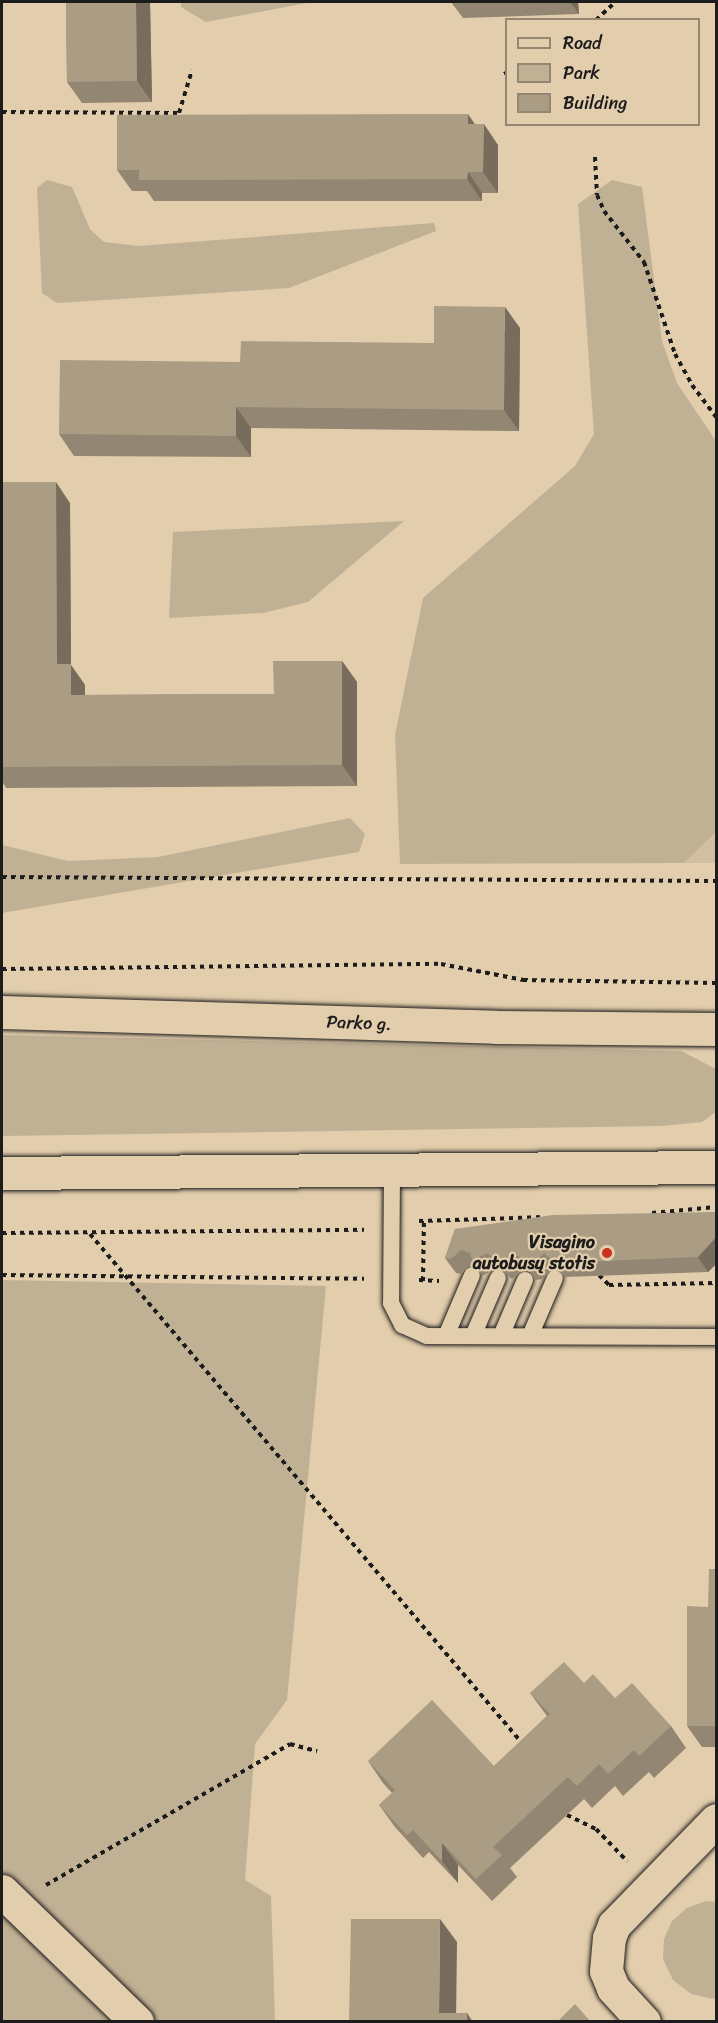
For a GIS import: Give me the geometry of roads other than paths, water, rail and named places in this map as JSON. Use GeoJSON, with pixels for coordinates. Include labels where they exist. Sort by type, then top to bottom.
{"type":"FeatureCollection","features":[{"type":"Feature","properties":{"kind":"street","name":"Parko g."},"geometry":{"type":"LineString","coordinates":[[2,1012],[496,1027],[717,1029]]}},
{"type":"Feature","properties":{"kind":"street"},"geometry":{"type":"LineString","coordinates":[[2,1173],[717,1167]]}},
{"type":"Feature","properties":{"kind":"street"},"geometry":{"type":"LineString","coordinates":[[644,2022],[613,1988],[606,1971],[605,1952],[614,1925],[717,1820]]}},
{"type":"Feature","properties":{"kind":"street"},"geometry":{"type":"LineString","coordinates":[[8,1897],[137,2022]]}},
{"type":"Feature","properties":{"kind":"lane"},"geometry":{"type":"LineString","coordinates":[[392,1170],[391,1303],[402,1325],[427,1336],[717,1337]]}},
{"type":"Feature","properties":{"kind":"lane"},"geometry":{"type":"LineString","coordinates":[[446,1336],[472,1275]]}},
{"type":"Feature","properties":{"kind":"lane"},"geometry":{"type":"LineString","coordinates":[[473,1336],[498,1278]]}},
{"type":"Feature","properties":{"kind":"lane"},"geometry":{"type":"LineString","coordinates":[[530,1336],[555,1278]]}},
{"type":"Feature","properties":{"kind":"lane"},"geometry":{"type":"LineString","coordinates":[[501,1336],[525,1280]]}},
{"type":"Feature","properties":{"kind":"place","name":"Visagino autobusų stotis"},"geometry":{"type":"Point","coordinates":[607,1253]}}]}
